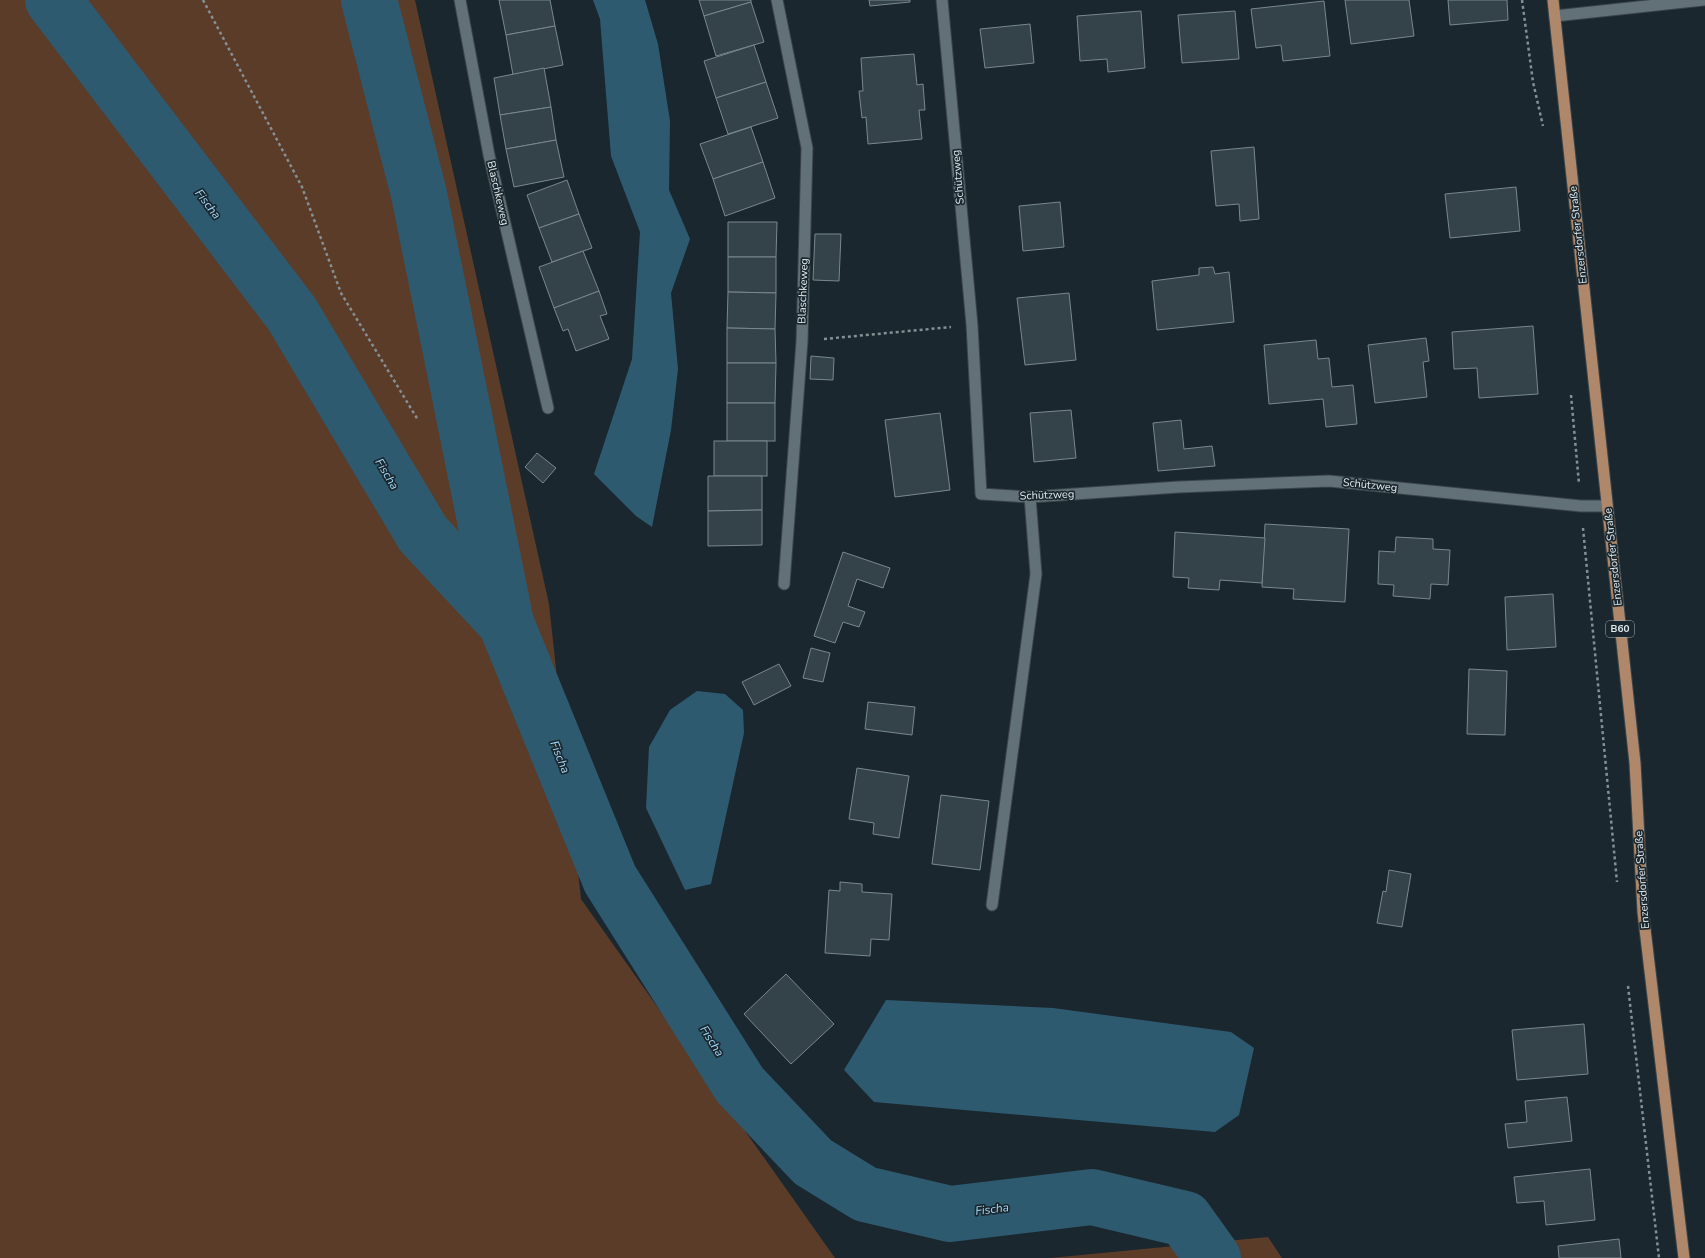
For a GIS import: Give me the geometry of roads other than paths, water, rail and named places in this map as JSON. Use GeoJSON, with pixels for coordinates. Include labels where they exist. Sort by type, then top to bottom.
{"type":"FeatureCollection","features":[{"type":"Feature","properties":{"kind":"main road","name":"Enzersdorfer Straße"},"geometry":{"type":"LineString","coordinates":[[1553,0],[1635,763],[1643,912],[1684,1258]]}},
{"type":"Feature","properties":{"kind":"street","name":"Blaschkeweg"},"geometry":{"type":"LineString","coordinates":[[460,0],[489,155],[548,408]]}},
{"type":"Feature","properties":{"kind":"street","name":"Blaschkeweg"},"geometry":{"type":"LineString","coordinates":[[777,0],[807,148],[802,341],[784,584]]}},
{"type":"Feature","properties":{"kind":"street","name":"Schützweg"},"geometry":{"type":"LineString","coordinates":[[942,0],[972,325],[981,494],[1030,497],[1179,487],[1329,481],[1581,506],[1607,506]]}},
{"type":"Feature","properties":{"kind":"street"},"geometry":{"type":"LineString","coordinates":[[1555,16],[1702,0]]}},
{"type":"Feature","properties":{"kind":"street"},"geometry":{"type":"LineString","coordinates":[[992,905],[1036,574],[1030,497]]}},
{"type":"Feature","properties":{"kind":"water"},"geometry":{"type":"Polygon","coordinates":[[[593,0],[645,0],[658,44],[670,121],[669,190],[690,239],[671,293],[678,369],[671,430],[652,527],[636,516],[594,474],[632,359],[640,232],[611,156],[600,19],[593,0]]]}},
{"type":"Feature","properties":{"kind":"water"},"geometry":{"type":"Polygon","coordinates":[[[697,691],[725,694],[743,710],[744,733],[711,884],[685,890],[646,808],[649,747],[670,710],[697,691]]]}},
{"type":"Feature","properties":{"kind":"water"},"geometry":{"type":"Polygon","coordinates":[[[886,1000],[1053,1008],[1231,1032],[1254,1048],[1239,1115],[1215,1132],[874,1102],[844,1070],[886,1000]]]}},
{"type":"Feature","properties":{"kind":"waterway","name":"Fischa"},"geometry":{"type":"LineString","coordinates":[[53,0],[292,314],[423,534],[506,623],[610,879],[740,1085],[813,1162],[865,1194],[950,1214],[1092,1197],[1185,1219],[1213,1258]]}},
{"type":"Feature","properties":{"kind":"waterway"},"geometry":{"type":"LineString","coordinates":[[369,0],[419,194],[506,623]]}}]}
